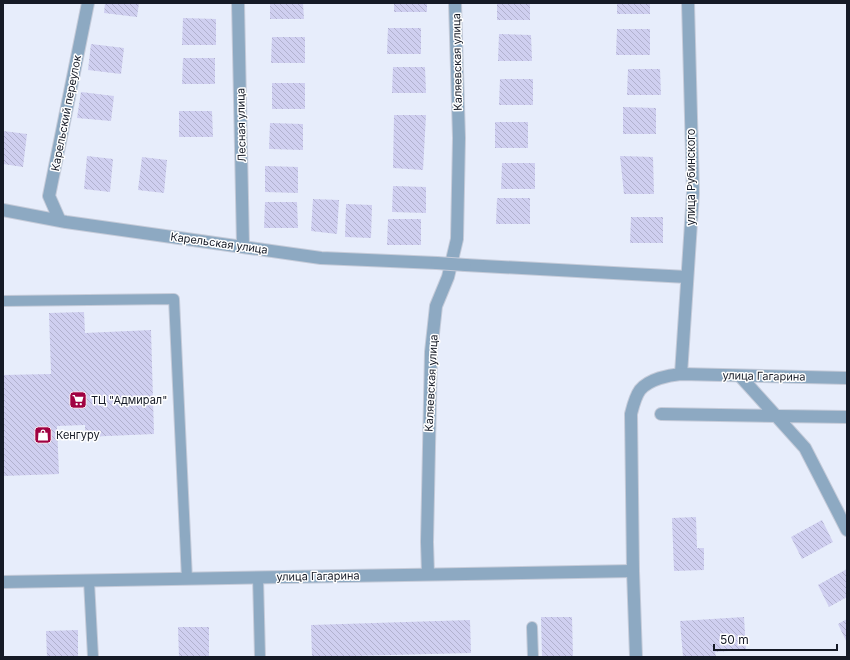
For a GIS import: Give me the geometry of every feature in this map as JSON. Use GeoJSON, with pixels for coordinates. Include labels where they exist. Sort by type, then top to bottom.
{"type":"FeatureCollection","features":[{"type":"Feature","properties":{"kind":"street","name":"Карельский переулок"},"geometry":{"type":"LineString","coordinates":[[60,221],[49,196],[88,3]]}},
{"type":"Feature","properties":{"kind":"street","name":"Лесная улица"},"geometry":{"type":"LineString","coordinates":[[238,3],[243,246]]}},
{"type":"Feature","properties":{"kind":"street","name":"Каляевская улица"},"geometry":{"type":"LineString","coordinates":[[428,574],[427,542],[431,352],[436,306],[448,277],[457,239],[459,138],[455,3]]}},
{"type":"Feature","properties":{"kind":"street","name":"улица Рубинского"},"geometry":{"type":"LineString","coordinates":[[681,374],[693,193],[688,3]]}},
{"type":"Feature","properties":{"kind":"street","name":"Карельская улица"},"geometry":{"type":"LineString","coordinates":[[3,210],[60,221],[321,258],[687,277]]}},
{"type":"Feature","properties":{"kind":"street","name":"улица Гагарина"},"geometry":{"type":"LineString","coordinates":[[636,657],[633,571],[631,414],[636,398],[641,389],[655,380],[669,375],[681,374],[847,378]]}},
{"type":"Feature","properties":{"kind":"street"},"geometry":{"type":"LineString","coordinates":[[740,376],[805,448],[847,530]]}},
{"type":"Feature","properties":{"kind":"street"},"geometry":{"type":"LineString","coordinates":[[661,414],[847,417]]}},
{"type":"Feature","properties":{"kind":"street","name":"улица Гагарина"},"geometry":{"type":"LineString","coordinates":[[3,582],[633,571]]}},
{"type":"Feature","properties":{"kind":"lane"},"geometry":{"type":"LineString","coordinates":[[3,301],[174,299],[186,579]]}},
{"type":"Feature","properties":{"kind":"lane"},"geometry":{"type":"LineString","coordinates":[[258,577],[260,657]]}},
{"type":"Feature","properties":{"kind":"lane"},"geometry":{"type":"LineString","coordinates":[[89,581],[93,657]]}},
{"type":"Feature","properties":{"kind":"lane"},"geometry":{"type":"LineString","coordinates":[[532,627],[533,657]]}},
{"type":"Feature","properties":{"kind":"building"},"geometry":{"type":"Polygon","coordinates":[[[105,3],[139,3],[137,17],[104,13],[105,3]]]}},
{"type":"Feature","properties":{"kind":"building"},"geometry":{"type":"Polygon","coordinates":[[[270,3],[303,3],[304,19],[270,19],[270,3]]]}},
{"type":"Feature","properties":{"kind":"building"},"geometry":{"type":"Polygon","coordinates":[[[394,3],[427,3],[427,12],[394,12],[394,3]]]}},
{"type":"Feature","properties":{"kind":"building"},"geometry":{"type":"Polygon","coordinates":[[[497,3],[530,3],[530,20],[497,20],[497,3]]]}},
{"type":"Feature","properties":{"kind":"building"},"geometry":{"type":"Polygon","coordinates":[[[617,3],[650,3],[650,14],[617,14],[617,3]]]}},
{"type":"Feature","properties":{"kind":"building"},"geometry":{"type":"Polygon","coordinates":[[[183,18],[216,19],[216,45],[182,45],[183,18]]]}},
{"type":"Feature","properties":{"kind":"building"},"geometry":{"type":"Polygon","coordinates":[[[388,28],[421,28],[421,54],[387,54],[388,28]]]}},
{"type":"Feature","properties":{"kind":"building"},"geometry":{"type":"Polygon","coordinates":[[[617,29],[650,29],[650,55],[616,55],[617,29]]]}},
{"type":"Feature","properties":{"kind":"building"},"geometry":{"type":"Polygon","coordinates":[[[499,34],[531,35],[532,61],[498,61],[499,34]]]}},
{"type":"Feature","properties":{"kind":"building"},"geometry":{"type":"Polygon","coordinates":[[[272,37],[305,37],[305,63],[271,63],[272,37]]]}},
{"type":"Feature","properties":{"kind":"building"},"geometry":{"type":"Polygon","coordinates":[[[91,44],[124,48],[121,74],[88,70],[91,44]]]}},
{"type":"Feature","properties":{"kind":"building"},"geometry":{"type":"Polygon","coordinates":[[[183,58],[215,58],[215,84],[182,84],[183,58]]]}},
{"type":"Feature","properties":{"kind":"building"},"geometry":{"type":"Polygon","coordinates":[[[393,67],[425,67],[426,93],[392,93],[393,67]]]}},
{"type":"Feature","properties":{"kind":"building"},"geometry":{"type":"Polygon","coordinates":[[[628,69],[660,69],[661,95],[627,95],[628,69]]]}},
{"type":"Feature","properties":{"kind":"building"},"geometry":{"type":"Polygon","coordinates":[[[500,79],[533,79],[533,105],[499,105],[500,79]]]}},
{"type":"Feature","properties":{"kind":"building"},"geometry":{"type":"Polygon","coordinates":[[[272,83],[305,83],[305,109],[272,109],[272,83]]]}},
{"type":"Feature","properties":{"kind":"building"},"geometry":{"type":"Polygon","coordinates":[[[81,92],[114,96],[111,121],[77,118],[81,92]]]}},
{"type":"Feature","properties":{"kind":"building"},"geometry":{"type":"Polygon","coordinates":[[[623,107],[656,108],[656,134],[623,134],[623,107]]]}},
{"type":"Feature","properties":{"kind":"building"},"geometry":{"type":"Polygon","coordinates":[[[179,111],[212,111],[213,137],[179,137],[179,111]]]}},
{"type":"Feature","properties":{"kind":"building"},"geometry":{"type":"Polygon","coordinates":[[[394,115],[426,115],[423,170],[393,168],[394,115]]]}},
{"type":"Feature","properties":{"kind":"building"},"geometry":{"type":"Polygon","coordinates":[[[495,122],[528,122],[528,148],[495,148],[495,122]]]}},
{"type":"Feature","properties":{"kind":"building"},"geometry":{"type":"Polygon","coordinates":[[[270,123],[303,124],[303,150],[269,149],[270,123]]]}},
{"type":"Feature","properties":{"kind":"building"},"geometry":{"type":"Polygon","coordinates":[[[3,131],[27,134],[23,167],[3,164],[3,131]]]}},
{"type":"Feature","properties":{"kind":"building"},"geometry":{"type":"Polygon","coordinates":[[[87,156],[113,159],[110,192],[84,189],[87,156]]]}},
{"type":"Feature","properties":{"kind":"building"},"geometry":{"type":"Polygon","coordinates":[[[620,156],[653,157],[654,194],[624,194],[620,156]]]}},
{"type":"Feature","properties":{"kind":"building"},"geometry":{"type":"Polygon","coordinates":[[[142,157],[167,160],[164,193],[138,190],[142,157]]]}},
{"type":"Feature","properties":{"kind":"building"},"geometry":{"type":"Polygon","coordinates":[[[502,163],[535,163],[535,189],[501,189],[502,163]]]}},
{"type":"Feature","properties":{"kind":"building"},"geometry":{"type":"Polygon","coordinates":[[[265,166],[298,167],[298,193],[265,192],[265,166]]]}},
{"type":"Feature","properties":{"kind":"building"},"geometry":{"type":"Polygon","coordinates":[[[393,186],[426,187],[426,213],[392,212],[393,186]]]}},
{"type":"Feature","properties":{"kind":"building"},"geometry":{"type":"Polygon","coordinates":[[[497,198],[530,198],[530,224],[496,224],[497,198]]]}},
{"type":"Feature","properties":{"kind":"building"},"geometry":{"type":"Polygon","coordinates":[[[313,199],[339,200],[337,234],[311,231],[313,199]]]}},
{"type":"Feature","properties":{"kind":"building"},"geometry":{"type":"Polygon","coordinates":[[[265,202],[297,202],[298,228],[264,228],[265,202]]]}},
{"type":"Feature","properties":{"kind":"building"},"geometry":{"type":"Polygon","coordinates":[[[346,204],[372,205],[371,238],[345,237],[346,204]]]}},
{"type":"Feature","properties":{"kind":"building"},"geometry":{"type":"Polygon","coordinates":[[[631,217],[663,217],[663,243],[630,243],[631,217]]]}},
{"type":"Feature","properties":{"kind":"building"},"geometry":{"type":"Polygon","coordinates":[[[388,219],[421,219],[421,245],[387,245],[388,219]]]}},
{"type":"Feature","properties":{"kind":"building","name":"ТЦ \"Адмирал\""},"geometry":{"type":"Polygon","coordinates":[[[84,312],[85,333],[151,330],[154,434],[85,437],[85,425],[57,426],[59,474],[3,476],[3,375],[51,374],[49,313],[84,312]]]}},
{"type":"Feature","properties":{"kind":"building"},"geometry":{"type":"Polygon","coordinates":[[[696,517],[697,548],[704,548],[704,570],[674,571],[672,518],[696,517]]]}},
{"type":"Feature","properties":{"kind":"building"},"geometry":{"type":"Polygon","coordinates":[[[822,520],[833,542],[802,559],[791,537],[822,520]]]}},
{"type":"Feature","properties":{"kind":"building"},"geometry":{"type":"Polygon","coordinates":[[[847,569],[847,597],[829,607],[818,585],[847,569]]]}},
{"type":"Feature","properties":{"kind":"building"},"geometry":{"type":"Polygon","coordinates":[[[541,617],[572,617],[573,657],[542,657],[541,617]]]}},
{"type":"Feature","properties":{"kind":"building"},"geometry":{"type":"Polygon","coordinates":[[[744,617],[746,650],[715,652],[716,657],[683,657],[680,621],[744,617]]]}},
{"type":"Feature","properties":{"kind":"building"},"geometry":{"type":"Polygon","coordinates":[[[847,619],[847,643],[838,624],[847,619]]]}},
{"type":"Feature","properties":{"kind":"building"},"geometry":{"type":"Polygon","coordinates":[[[470,620],[471,653],[312,657],[311,625],[470,620]]]}},
{"type":"Feature","properties":{"kind":"building"},"geometry":{"type":"Polygon","coordinates":[[[178,627],[209,627],[209,657],[179,657],[178,627]]]}},
{"type":"Feature","properties":{"kind":"building"},"geometry":{"type":"Polygon","coordinates":[[[78,630],[78,657],[47,657],[46,631],[78,630]]]}},
{"type":"Feature","properties":{"kind":"place","name":"ТЦ \"Адмирал\""},"geometry":{"type":"Point","coordinates":[78,400]}},
{"type":"Feature","properties":{"kind":"place","name":"Кенгуру"},"geometry":{"type":"Point","coordinates":[43,435]}}]}
